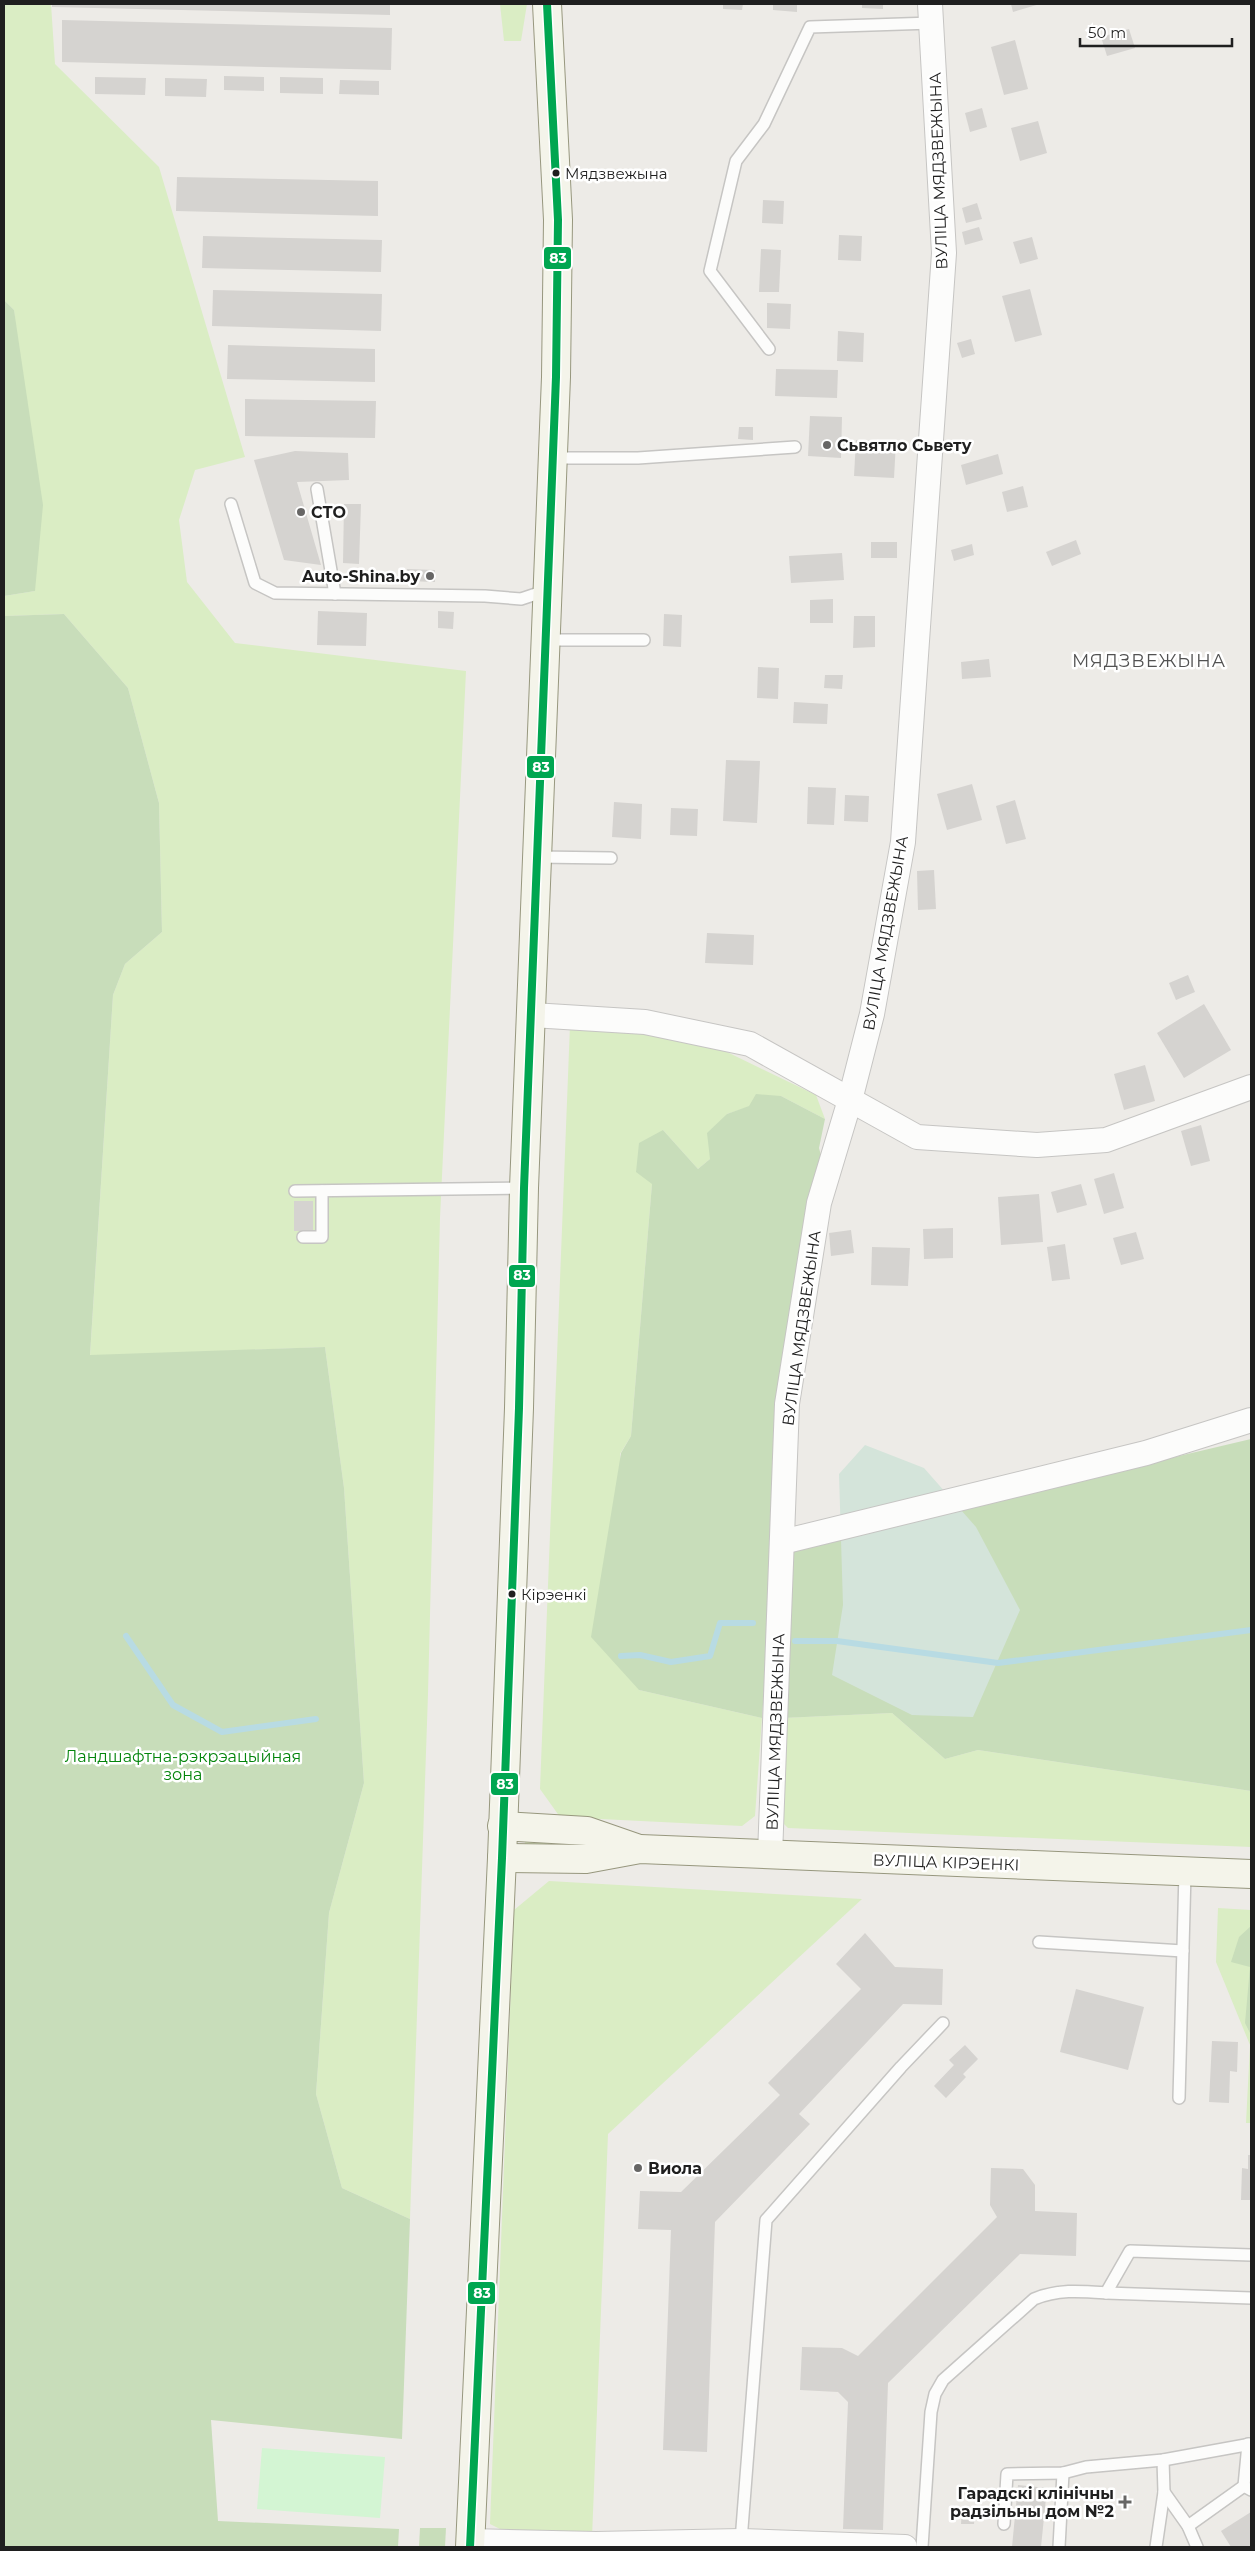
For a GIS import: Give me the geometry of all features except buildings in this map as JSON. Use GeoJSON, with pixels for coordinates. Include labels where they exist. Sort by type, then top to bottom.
{"type":"FeatureCollection","features":[{"type":"Feature","properties":{"kind":"main road"},"geometry":{"type":"LineString","coordinates":[[470,2544],[502,1858],[519,1408],[524,1188],[553,458],[558,220],[547,4]]}},
{"type":"Feature","properties":{"kind":"main road","name":"ВУЛІЦА КІРЭЕНКІ"},"geometry":{"type":"LineString","coordinates":[[502,1826],[587,1831],[640,1849]]}},
{"type":"Feature","properties":{"kind":"main road","name":"ВУЛІЦА КІРЭЕНКІ"},"geometry":{"type":"LineString","coordinates":[[502,1858],[586,1859],[640,1849],[1251,1874]]}},
{"type":"Feature","properties":{"kind":"street","name":"ВУЛІЦА МЯДЗВЕЖЫНА"},"geometry":{"type":"LineString","coordinates":[[770,1855],[787,1404],[819,1203],[850,1100],[872,1014],[903,842],[944,252],[935,127],[931,14]]}},
{"type":"Feature","properties":{"kind":"street"},"geometry":{"type":"LineString","coordinates":[[532,1014],[645,1022],[750,1044],[917,1137],[1037,1145],[1106,1140],[1251,1087]]}},
{"type":"Feature","properties":{"kind":"street"},"geometry":{"type":"LineString","coordinates":[[782,1542],[1146,1453],[1251,1420]]}},
{"type":"Feature","properties":{"kind":"street"},"geometry":{"type":"LineString","coordinates":[[470,2544],[596,2546],[741,2541],[905,2547]]}},
{"type":"Feature","properties":{"kind":"lane"},"geometry":{"type":"LineString","coordinates":[[769,349],[710,271],[736,161],[764,124],[810,27],[931,14]]}},
{"type":"Feature","properties":{"kind":"lane"},"geometry":{"type":"LineString","coordinates":[[553,458],[638,458],[795,447]]}},
{"type":"Feature","properties":{"kind":"lane"},"geometry":{"type":"LineString","coordinates":[[317,489],[335,594]]}},
{"type":"Feature","properties":{"kind":"lane"},"geometry":{"type":"LineString","coordinates":[[232,504],[255,583],[275,593],[485,596],[521,599],[548,590]]}},
{"type":"Feature","properties":{"kind":"lane"},"geometry":{"type":"LineString","coordinates":[[545,640],[644,640]]}},
{"type":"Feature","properties":{"kind":"lane"},"geometry":{"type":"LineString","coordinates":[[537,857],[611,858]]}},
{"type":"Feature","properties":{"kind":"lane"},"geometry":{"type":"LineString","coordinates":[[295,1191],[524,1188]]}},
{"type":"Feature","properties":{"kind":"lane"},"geometry":{"type":"LineString","coordinates":[[303,1237],[322,1237],[322,1191]]}},
{"type":"Feature","properties":{"kind":"lane"},"geometry":{"type":"LineString","coordinates":[[1179,2098],[1184,1872]]}},
{"type":"Feature","properties":{"kind":"lane"},"geometry":{"type":"LineString","coordinates":[[1039,1942],[1183,1950]]}},
{"type":"Feature","properties":{"kind":"lane"},"geometry":{"type":"LineString","coordinates":[[741,2541],[766,2220],[901,2067],[943,2023]]}},
{"type":"Feature","properties":{"kind":"lane"},"geometry":{"type":"LineString","coordinates":[[1106,2293],[1130,2251],[1251,2255]]}},
{"type":"Feature","properties":{"kind":"lane"},"geometry":{"type":"LineString","coordinates":[[922,2547],[931,2412],[935,2394],[943,2380],[1034,2299],[1051,2292],[1069,2290],[1251,2298]]}},
{"type":"Feature","properties":{"kind":"lane"},"geometry":{"type":"LineString","coordinates":[[1004,2524],[1007,2474],[1063,2473],[1086,2467],[1163,2460],[1250,2444],[1248,2488],[1188,2526]]}},
{"type":"Feature","properties":{"kind":"lane"},"geometry":{"type":"LineString","coordinates":[[1156,2547],[1164,2492],[1163,2460]]}},
{"type":"Feature","properties":{"kind":"lane"},"geometry":{"type":"LineString","coordinates":[[1059,2547],[1063,2473]]}},
{"type":"Feature","properties":{"kind":"lane"},"geometry":{"type":"LineString","coordinates":[[1164,2492],[1188,2526],[1197,2547]]}},
{"type":"Feature","properties":{"kind":"green space"},"geometry":{"type":"Polygon","coordinates":[[[4,4],[51,4],[55,64],[159,167],[245,457],[195,470],[179,520],[187,582],[235,643],[466,671],[440,1218],[428,1694],[410,2219],[342,2188],[316,2094],[329,1913],[364,1783],[344,1488],[325,1347],[90,1356],[113,995],[125,964],[162,932],[159,803],[128,688],[64,614],[4,616],[4,596],[35,591],[14,310],[4,300],[4,4]]]}},
{"type":"Feature","properties":{"kind":"green space"},"geometry":{"type":"Polygon","coordinates":[[[500,4],[527,4],[521,41],[504,41],[500,4]]]}},
{"type":"Feature","properties":{"kind":"green space"},"geometry":{"type":"Polygon","coordinates":[[[4,300],[14,310],[43,505],[35,591],[4,596],[4,300]]]}},
{"type":"Feature","properties":{"kind":"green space","name":"Ландшафтна-рэкрэацыйная зона"},"geometry":{"type":"Polygon","coordinates":[[[64,614],[128,688],[159,803],[162,932],[125,964],[113,995],[90,1355],[325,1347],[344,1488],[364,1783],[329,1913],[316,2094],[342,2188],[410,2219],[402,2439],[211,2420],[218,2521],[399,2529],[398,2547],[4,2547],[4,616],[64,614]]]}},
{"type":"Feature","properties":{"kind":"green space"},"geometry":{"type":"Polygon","coordinates":[[[570,1025],[677,1035],[727,1052],[816,1095],[825,1119],[781,1096],[727,1114],[710,1159],[698,1169],[663,1130],[652,1184],[631,1436],[620,1454],[639,1690],[762,1718],[755,1816],[742,1826],[560,1817],[540,1789],[570,1025]]]}},
{"type":"Feature","properties":{"kind":"green space"},"geometry":{"type":"Polygon","coordinates":[[[756,1094],[781,1096],[825,1119],[819,1148],[824,1167],[784,1405],[762,1718],[639,1690],[591,1637],[621,1453],[631,1436],[652,1184],[636,1172],[639,1143],[663,1130],[698,1169],[710,1159],[707,1133],[727,1114],[749,1106],[756,1094]]]}},
{"type":"Feature","properties":{"kind":"green space"},"geometry":{"type":"Polygon","coordinates":[[[1251,1439],[1251,1791],[978,1750],[945,1759],[892,1713],[783,1718],[789,1548],[1251,1439]]]}},
{"type":"Feature","properties":{"kind":"green space"},"geometry":{"type":"Polygon","coordinates":[[[892,1713],[945,1759],[978,1750],[1251,1791],[1251,1847],[788,1828],[776,1816],[783,1718],[892,1713]]]}},
{"type":"Feature","properties":{"kind":"green space"},"geometry":{"type":"Polygon","coordinates":[[[525,1842],[587,1843],[587,1852],[525,1852],[525,1842]]]}},
{"type":"Feature","properties":{"kind":"green space"},"geometry":{"type":"Polygon","coordinates":[[[549,1881],[862,1899],[608,2134],[592,2538],[510,2534],[490,2524],[514,1910],[549,1881]]]}},
{"type":"Feature","properties":{"kind":"green space"},"geometry":{"type":"Polygon","coordinates":[[[1218,1908],[1251,1910],[1251,2123],[1246,2123],[1250,2045],[1216,1962],[1218,1908]]]}},
{"type":"Feature","properties":{"kind":"green space"},"geometry":{"type":"Polygon","coordinates":[[[1251,1926],[1251,2035],[1245,2023],[1250,1967],[1231,1962],[1239,1937],[1251,1926]]]}},
{"type":"Feature","properties":{"kind":"green space"},"geometry":{"type":"Polygon","coordinates":[[[262,2448],[385,2457],[380,2518],[257,2509],[262,2448]]]}},
{"type":"Feature","properties":{"kind":"green space"},"geometry":{"type":"Polygon","coordinates":[[[420,2528],[446,2528],[445,2547],[419,2547],[420,2528]]]}},
{"type":"Feature","properties":{"kind":"shaded area"},"geometry":{"type":"Polygon","coordinates":[[[865,1445],[924,1468],[976,1527],[1020,1610],[973,1717],[912,1715],[832,1675],[843,1605],[839,1474],[865,1445]]]}},
{"type":"Feature","properties":{"kind":"waterway"},"geometry":{"type":"LineString","coordinates":[[621,1656],[640,1655],[671,1662],[710,1656],[720,1623],[753,1623]]}},
{"type":"Feature","properties":{"kind":"waterway"},"geometry":{"type":"LineString","coordinates":[[795,1641],[837,1641],[998,1663],[1251,1630]]}},
{"type":"Feature","properties":{"kind":"waterway"},"geometry":{"type":"LineString","coordinates":[[126,1636],[173,1705],[222,1732],[316,1719]]}},
{"type":"Feature","properties":{"kind":"transit line","name":"83"},"geometry":{"type":"LineString","coordinates":[[470,2547],[502,1858],[519,1408],[524,1188],[556,377],[558,220],[547,4]]}},
{"type":"Feature","properties":{"kind":"place","name":"Мядзвежына"},"geometry":{"type":"Point","coordinates":[556,173]}},
{"type":"Feature","properties":{"kind":"place","name":"Сьвятло Сьвету"},"geometry":{"type":"Point","coordinates":[827,445]}},
{"type":"Feature","properties":{"kind":"place","name":"СТО"},"geometry":{"type":"Point","coordinates":[301,512]}},
{"type":"Feature","properties":{"kind":"place","name":"Auto-Shina.by"},"geometry":{"type":"Point","coordinates":[430,576]}},
{"type":"Feature","properties":{"kind":"place","name":"Кірэенкі"},"geometry":{"type":"Point","coordinates":[512,1594]}},
{"type":"Feature","properties":{"kind":"place","name":"Виола"},"geometry":{"type":"Point","coordinates":[638,2168]}},
{"type":"Feature","properties":{"kind":"place","name":"Гарадскі клінічны радзільны дом №2"},"geometry":{"type":"Point","coordinates":[1125,2502]}},
{"type":"Feature","properties":{"kind":"district","name":"МЯДЗВЕЖЫНА"},"geometry":{"type":"Point","coordinates":[1149,661]}}]}
